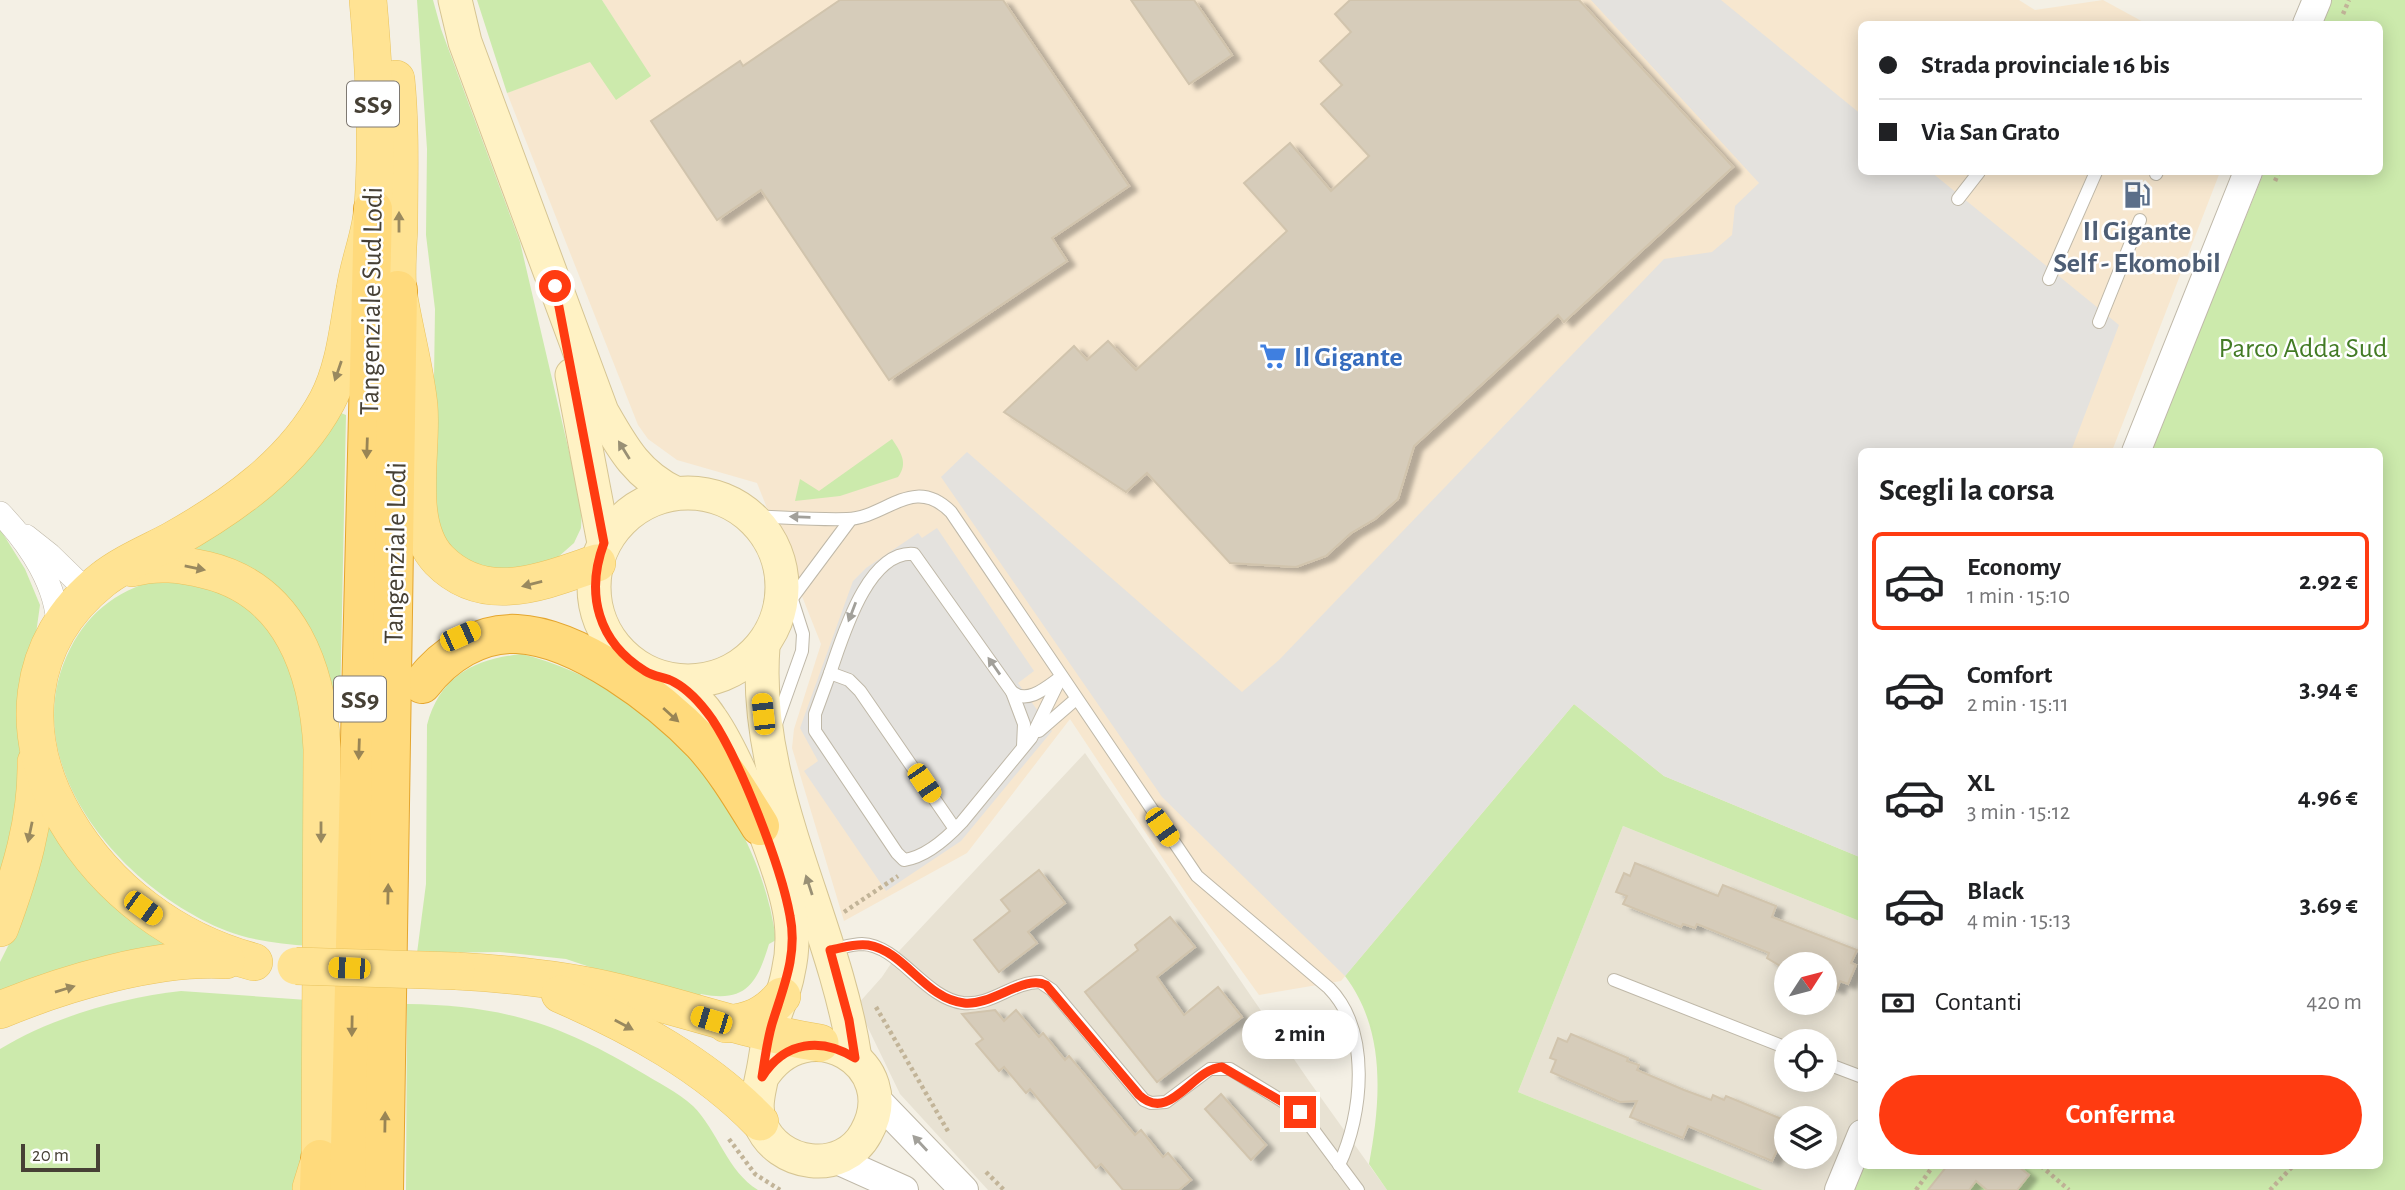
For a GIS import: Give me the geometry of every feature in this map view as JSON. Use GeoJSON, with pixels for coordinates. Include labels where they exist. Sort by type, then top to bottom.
{"type":"FeatureCollection","features":[{"type":"Feature","properties":{"kind":"highway","name":"Tangenziale Sud Lodi"},"geometry":{"type":"LineString","coordinates":[[349,1190],[373,209]]}},
{"type":"Feature","properties":{"kind":"highway","name":"Tangenziale Lodi"},"geometry":{"type":"LineString","coordinates":[[384,1190],[398,290]]}},
{"type":"Feature","properties":{"kind":"highway"},"geometry":{"type":"LineString","coordinates":[[389,841],[407,798],[412,775],[417,695],[441,650],[460,636],[485,625],[521,617],[579,626],[608,638]]}},
{"type":"Feature","properties":{"kind":"highway"},"geometry":{"type":"LineString","coordinates":[[422,684],[449,655],[473,642],[496,635],[517,634],[544,639],[578,652],[666,709],[702,743],[727,774],[760,825]]}},
{"type":"Feature","properties":{"kind":"main road","name":"Tangenziale Sud Lodi"},"geometry":{"type":"LineString","coordinates":[[369,0],[373,79],[373,209]]}},
{"type":"Feature","properties":{"kind":"main road","name":"Tangenziale Lodi"},"geometry":{"type":"LineString","coordinates":[[387,0],[398,98],[398,290]]}},
{"type":"Feature","properties":{"kind":"main road"},"geometry":{"type":"LineString","coordinates":[[455,0],[466,42],[603,412],[616,437],[641,472],[675,493]]}},
{"type":"Feature","properties":{"kind":"main road"},"geometry":{"type":"LineString","coordinates":[[0,928],[33,821],[34,715],[39,673],[58,631],[96,585],[250,490],[273,471],[313,424],[328,400],[345,352],[359,266],[373,209]]}},
{"type":"Feature","properties":{"kind":"main road"},"geometry":{"type":"LineString","coordinates":[[398,290],[414,363],[419,409],[419,517],[424,540],[438,559],[456,573],[493,588],[533,584],[600,553],[622,520],[646,502],[675,493],[698,493],[721,498],[750,516],[768,537],[780,562],[785,608],[762,647],[744,664],[723,676],[699,682],[674,681],[648,673],[626,659],[608,638],[598,615],[593,589],[600,553],[555,286]]}},
{"type":"Feature","properties":{"kind":"main road"},"geometry":{"type":"LineString","coordinates":[[96,585],[151,564],[173,564],[221,573],[258,594],[274,608],[297,639],[308,661],[316,690],[322,748],[317,1180]]}},
{"type":"Feature","properties":{"kind":"main road"},"geometry":{"type":"LineString","coordinates":[[762,647],[760,682],[769,755],[839,948],[855,1058]]}},
{"type":"Feature","properties":{"kind":"main road"},"geometry":{"type":"LineString","coordinates":[[0,1010],[118,973],[158,964],[212,959],[296,966],[456,971],[535,977],[617,992],[769,1035],[839,1048],[855,1058],[872,1083],[875,1098],[873,1117],[866,1135],[852,1149],[835,1159],[817,1162],[791,1155],[769,1139],[760,1122],[756,1104],[769,1035],[792,954],[791,920],[786,897],[760,825],[724,739],[696,699],[674,681]]}},
{"type":"Feature","properties":{"kind":"main road"},"geometry":{"type":"LineString","coordinates":[[35,740],[51,792],[81,844],[99,867],[143,908],[169,927],[199,944],[254,962]]}},
{"type":"Feature","properties":{"kind":"main road"},"geometry":{"type":"LineString","coordinates":[[493,973],[553,991],[648,1038],[719,1084],[760,1122]]}},
{"type":"Feature","properties":{"kind":"main road"},"geometry":{"type":"LineString","coordinates":[[726,1024],[758,1017],[782,996]]}},
{"type":"Feature","properties":{"kind":"main road"},"geometry":{"type":"LineString","coordinates":[[762,1077],[783,1053],[800,1045],[820,1043]]}},
{"type":"Feature","properties":{"kind":"street"},"geometry":{"type":"LineString","coordinates":[[2308,21],[2317,0]]}},
{"type":"Feature","properties":{"kind":"street"},"geometry":{"type":"LineString","coordinates":[[2138,448],[2247,175]]}},
{"type":"Feature","properties":{"kind":"street"},"geometry":{"type":"LineString","coordinates":[[7,521],[50,555],[96,585]]}},
{"type":"Feature","properties":{"kind":"street"},"geometry":{"type":"LineString","coordinates":[[7,521],[49,586],[57,604],[58,631]]}},
{"type":"Feature","properties":{"kind":"street"},"geometry":{"type":"LineString","coordinates":[[875,1098],[964,1190]]}},
{"type":"Feature","properties":{"kind":"street"},"geometry":{"type":"LineString","coordinates":[[1839,1190],[1858,1144]]}},
{"type":"Feature","properties":{"kind":"street"},"geometry":{"type":"LineString","coordinates":[[835,1159],[904,1190]]}},
{"type":"Feature","properties":{"kind":"lane"},"geometry":{"type":"LineString","coordinates":[[1958,199],[1977,175]]}},
{"type":"Feature","properties":{"kind":"lane"},"geometry":{"type":"LineString","coordinates":[[2049,279],[2095,175]]}},
{"type":"Feature","properties":{"kind":"lane"},"geometry":{"type":"LineString","coordinates":[[2099,322],[2140,219]]}},
{"type":"Feature","properties":{"kind":"lane"},"geometry":{"type":"LineString","coordinates":[[750,516],[851,519],[913,497],[933,498],[943,504],[1197,876],[1329,988],[1345,1007],[1356,1045],[1357,1085],[1352,1131],[1339,1165]]}},
{"type":"Feature","properties":{"kind":"lane"},"geometry":{"type":"LineString","coordinates":[[769,755],[773,732],[802,652],[803,634],[785,608],[851,519]]}},
{"type":"Feature","properties":{"kind":"lane"},"geometry":{"type":"LineString","coordinates":[[1021,750],[1024,724],[1012,692],[920,559],[910,553],[884,568],[860,594],[815,714],[815,731],[904,860],[918,857],[956,829],[1031,738],[1076,699]]}},
{"type":"Feature","properties":{"kind":"lane"},"geometry":{"type":"LineString","coordinates":[[830,673],[849,680],[860,691],[956,829]]}},
{"type":"Feature","properties":{"kind":"lane"},"geometry":{"type":"LineString","coordinates":[[1012,692],[1021,697],[1034,695],[1061,677]]}},
{"type":"Feature","properties":{"kind":"lane"},"geometry":{"type":"LineString","coordinates":[[1031,738],[1061,677]]}},
{"type":"Feature","properties":{"kind":"lane"},"geometry":{"type":"LineString","coordinates":[[839,948],[862,944],[879,948],[943,996],[965,1003],[989,1000],[1026,983],[1040,982],[1052,990],[1143,1100],[1151,1103],[1166,1102],[1210,1069],[1230,1069],[1296,1108],[1358,1190]]}},
{"type":"Feature","properties":{"kind":"lane"},"geometry":{"type":"LineString","coordinates":[[1614,980],[1774,1043]]}},
{"type":"Feature","properties":{"kind":"lane"},"geometry":{"type":"LineString","coordinates":[[1837,1068],[1858,1075]]}},
{"type":"Feature","properties":{"kind":"path"},"geometry":{"type":"LineString","coordinates":[[839,948],[838,917],[900,874],[904,860]]}},
{"type":"Feature","properties":{"kind":"path"},"geometry":{"type":"LineString","coordinates":[[873,1001],[952,1136]]}},
{"type":"Feature","properties":{"kind":"path"},"geometry":{"type":"LineString","coordinates":[[723,1128],[755,1174],[780,1190]]}},
{"type":"Feature","properties":{"kind":"path"},"geometry":{"type":"LineString","coordinates":[[1916,1190],[1931,1169]]}},
{"type":"Feature","properties":{"kind":"path"},"geometry":{"type":"LineString","coordinates":[[2044,1169],[2069,1190]]}},
{"type":"Feature","properties":{"kind":"path"},"geometry":{"type":"LineString","coordinates":[[2270,1190],[2290,1169]]}},
{"type":"Feature","properties":{"kind":"path"},"geometry":{"type":"LineString","coordinates":[[985,1171],[1004,1190]]}},
{"type":"Feature","properties":{"kind":"shaded area"},"geometry":{"type":"Polygon","coordinates":[[[602,0],[2019,0],[2035,10],[2103,0],[2142,21],[1858,21],[1858,175],[2219,175],[2113,448],[1858,448],[1858,856],[1664,776],[1574,704],[1341,981],[1259,995],[1189,898],[1070,719],[967,853],[844,921],[792,748],[794,729],[821,644],[757,483],[677,460],[648,439],[638,425],[507,93],[590,61],[650,76],[602,0]]]}},
{"type":"Feature","properties":{"kind":"shaded area"},"geometry":{"type":"Polygon","coordinates":[[[1591,0],[1721,0],[1858,112],[1858,175],[1935,175],[2119,325],[2072,448],[1858,448],[1858,856],[1664,776],[1574,704],[1345,976],[1162,797],[941,477],[967,452],[1242,692],[1279,660],[1664,259],[1712,252],[1732,235],[1735,206],[1759,183],[1591,0]]]}},
{"type":"Feature","properties":{"kind":"shaded area"},"geometry":{"type":"Polygon","coordinates":[[[937,528],[1034,671],[1018,683],[1052,731],[961,841],[886,891],[804,771],[818,761],[800,728],[853,581],[866,568],[918,533],[922,538],[937,528]]]}},
{"type":"Feature","properties":{"kind":"shaded area"},"geometry":{"type":"Polygon","coordinates":[[[1085,753],[1309,1081],[1387,1190],[988,1190],[900,1094],[857,1005],[882,977],[900,950],[1085,753]]]}},
{"type":"Feature","properties":{"kind":"shaded area"},"geometry":{"type":"Polygon","coordinates":[[[1623,826],[1858,920],[1858,1136],[1836,1190],[1763,1190],[1518,1092],[1623,826]]]}},
{"type":"Feature","properties":{"kind":"green space"},"geometry":{"type":"Polygon","coordinates":[[[417,0],[433,0],[441,29],[520,242],[582,507],[581,528],[574,543],[557,558],[504,573],[453,555],[432,519],[435,309],[426,235],[427,149],[417,0]]]}},
{"type":"Feature","properties":{"kind":"green space"},"geometry":{"type":"Polygon","coordinates":[[[477,0],[602,0],[651,76],[616,100],[590,62],[507,93],[477,0]]]}},
{"type":"Feature","properties":{"kind":"green space","name":"Parco Adda Sud"},"geometry":{"type":"Polygon","coordinates":[[[2332,0],[2405,0],[2405,1190],[1850,1190],[1860,1169],[2383,1169],[2383,448],[2152,448],[2263,175],[2383,175],[2383,21],[2323,21],[2332,0]]]}},
{"type":"Feature","properties":{"kind":"green space"},"geometry":{"type":"Polygon","coordinates":[[[336,411],[346,415],[340,708],[332,708],[326,674],[193,555],[188,543],[336,411]]]}},
{"type":"Feature","properties":{"kind":"green space"},"geometry":{"type":"Polygon","coordinates":[[[892,439],[903,462],[898,477],[840,496],[795,501],[800,479],[819,491],[892,439]]]}},
{"type":"Feature","properties":{"kind":"green space"},"geometry":{"type":"Polygon","coordinates":[[[0,529],[25,569],[40,605],[35,641],[20,681],[19,742],[24,796],[0,888],[0,529]]]}},
{"type":"Feature","properties":{"kind":"green space"},"geometry":{"type":"Polygon","coordinates":[[[164,578],[222,588],[266,617],[302,682],[310,946],[278,943],[227,931],[188,912],[150,886],[116,854],[88,818],[67,778],[55,736],[56,692],[70,649],[87,622],[109,602],[134,588],[164,578]]]}},
{"type":"Feature","properties":{"kind":"green space"},"geometry":{"type":"Polygon","coordinates":[[[522,654],[570,670],[615,694],[656,724],[692,759],[723,799],[747,843],[765,891],[776,940],[769,944],[754,980],[739,993],[729,996],[701,994],[695,1002],[566,959],[500,952],[417,953],[426,884],[427,725],[441,694],[461,673],[489,660],[522,654]]]}},
{"type":"Feature","properties":{"kind":"green space"},"geometry":{"type":"Polygon","coordinates":[[[1574,704],[1664,776],[1858,856],[1858,920],[1623,826],[1518,1092],[1763,1190],[1387,1190],[1369,1164],[1377,1091],[1374,1042],[1368,1019],[1345,976],[1574,704]]]}},
{"type":"Feature","properties":{"kind":"green space"},"geometry":{"type":"Polygon","coordinates":[[[43,818],[179,951],[0,1001],[0,962],[17,928],[43,818]]]}},
{"type":"Feature","properties":{"kind":"green space"},"geometry":{"type":"Polygon","coordinates":[[[181,991],[307,1000],[301,1190],[0,1190],[0,1049],[64,1018],[111,1004],[181,991]]]}},
{"type":"Feature","properties":{"kind":"green space"},"geometry":{"type":"Polygon","coordinates":[[[407,1004],[471,1008],[500,1013],[555,1029],[610,1054],[693,1106],[730,1162],[747,1182],[758,1190],[406,1190],[407,1004]]]}},
{"type":"Feature","properties":{"kind":"building"},"geometry":{"type":"Polygon","coordinates":[[[840,0],[1003,0],[1129,186],[1052,238],[1067,261],[889,380],[761,190],[717,220],[651,121],[740,61],[743,66],[840,0]]]}},
{"type":"Feature","properties":{"kind":"building"},"geometry":{"type":"Polygon","coordinates":[[[1131,0],[1194,0],[1232,55],[1189,84],[1131,0]]]}},
{"type":"Feature","properties":{"kind":"building"},"geometry":{"type":"Polygon","coordinates":[[[1350,0],[1579,0],[1733,167],[1564,322],[1558,315],[1414,446],[1398,499],[1375,519],[1351,533],[1326,556],[1296,567],[1230,563],[1147,473],[1126,492],[1004,412],[1074,346],[1087,360],[1108,341],[1136,370],[1287,231],[1244,183],[1290,143],[1331,191],[1369,156],[1321,104],[1342,85],[1320,61],[1351,32],[1335,14],[1350,0]]]}},
{"type":"Feature","properties":{"kind":"building"},"geometry":{"type":"Polygon","coordinates":[[[1635,863],[1718,896],[1723,885],[1776,906],[1772,917],[1857,950],[1851,963],[1856,965],[1848,984],[1840,981],[1838,986],[1838,952],[1774,952],[1774,962],[1767,958],[1769,953],[1697,924],[1695,928],[1683,924],[1681,927],[1623,904],[1627,896],[1616,892],[1624,873],[1630,876],[1635,863]]]}},
{"type":"Feature","properties":{"kind":"building"},"geometry":{"type":"Polygon","coordinates":[[[1039,870],[1065,903],[1028,932],[1037,943],[999,972],[974,940],[1010,911],[1001,900],[1039,870]]]}},
{"type":"Feature","properties":{"kind":"building"},"geometry":{"type":"Polygon","coordinates":[[[1170,917],[1195,947],[1157,977],[1184,1015],[1218,987],[1242,1017],[1157,1082],[1085,992],[1138,950],[1135,945],[1170,917]]]}},
{"type":"Feature","properties":{"kind":"building"},"geometry":{"type":"Polygon","coordinates":[[[995,1010],[1004,1021],[1016,1010],[1039,1037],[1043,1033],[1065,1060],[1069,1056],[1135,1135],[1141,1130],[1163,1157],[1168,1153],[1191,1180],[1179,1190],[1123,1190],[1101,1164],[1096,1168],[1030,1089],[1026,1093],[1004,1067],[999,1071],[976,1044],[983,1039],[962,1014],[995,1010]]]}},
{"type":"Feature","properties":{"kind":"building"},"geometry":{"type":"Polygon","coordinates":[[[1571,1034],[1628,1058],[1627,1061],[1639,1065],[1637,1070],[1684,1090],[1711,1100],[1713,1095],[1724,1100],[1726,1096],[1774,1116],[1772,1161],[1688,1126],[1683,1138],[1630,1117],[1637,1101],[1620,1102],[1551,1072],[1556,1060],[1550,1058],[1558,1038],[1567,1042],[1571,1034]]]}},
{"type":"Feature","properties":{"kind":"building"},"geometry":{"type":"Polygon","coordinates":[[[1221,1094],[1266,1145],[1251,1160],[1205,1109],[1221,1094]]]}},
{"type":"Feature","properties":{"kind":"building"},"geometry":{"type":"Polygon","coordinates":[[[1945,1169],[2022,1169],[2029,1175],[2017,1190],[1987,1190],[1976,1181],[1969,1190],[1928,1190],[1945,1169]]]}},
{"type":"Feature","properties":{"kind":"place","name":"Il Gigante Self - Ekomobil"},"geometry":{"type":"Point","coordinates":[2137,195]}},
{"type":"Feature","properties":{"kind":"place","name":"Il Gigante"},"geometry":{"type":"Point","coordinates":[1273,356]}},
{"type":"Feature","properties":{"kind":"route"},"geometry":{"type":"LineString","coordinates":[[555,286],[604,543],[597,563],[593,589],[598,615],[608,638],[626,659],[648,673],[674,681],[696,699],[712,719],[724,739],[755,812],[786,897],[791,920],[792,954],[788,976],[772,1025],[762,1077],[783,1053],[800,1045],[820,1043],[839,1048],[855,1058],[849,1020],[830,950],[862,944],[879,948],[934,990],[954,1001],[977,1003],[1000,997],[1026,983],[1040,982],[1046,985],[1143,1100],[1159,1104],[1166,1102],[1203,1073],[1222,1067],[1230,1069],[1300,1112]]}}]}
